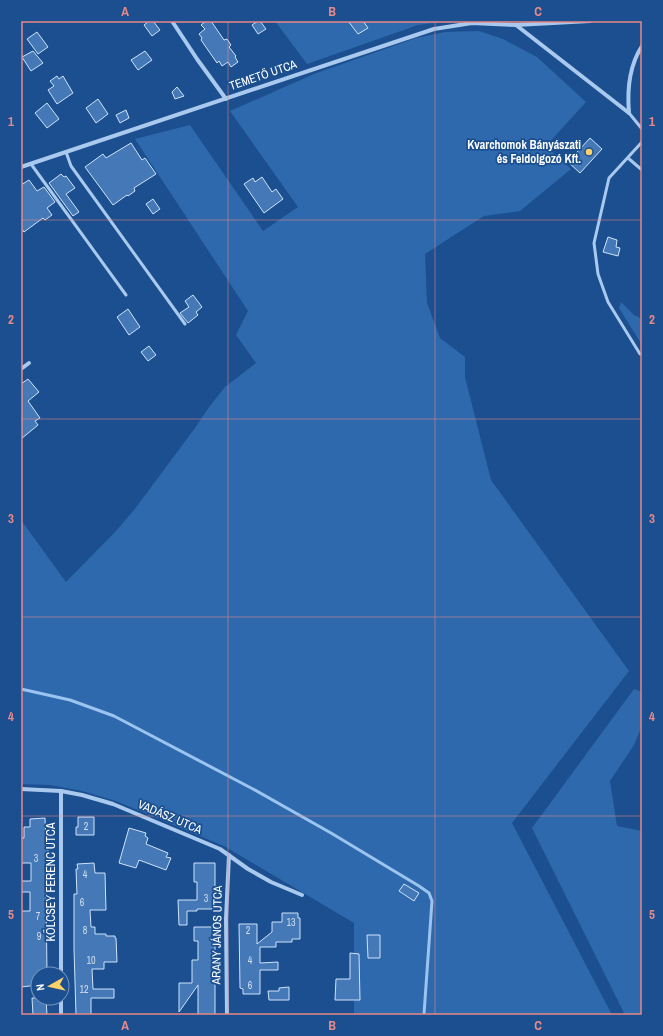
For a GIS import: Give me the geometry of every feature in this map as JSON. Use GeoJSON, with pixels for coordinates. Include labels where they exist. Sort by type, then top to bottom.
{"type":"FeatureCollection","features":[{"type":"Feature","properties":{"kind":"street"},"geometry":{"type":"LineString","coordinates":[[172,21],[226,99]]}},
{"type":"Feature","properties":{"kind":"street","name":"TEMETŐ UTCA"},"geometry":{"type":"LineString","coordinates":[[21,167],[434,29],[472,24],[516,25],[590,21]]}},
{"type":"Feature","properties":{"kind":"street"},"geometry":{"type":"LineString","coordinates":[[516,25],[629,113]]}},
{"type":"Feature","properties":{"kind":"street"},"geometry":{"type":"LineString","coordinates":[[629,113],[628,95],[630,78],[642,46]]}},
{"type":"Feature","properties":{"kind":"street"},"geometry":{"type":"LineString","coordinates":[[21,369],[29,363]]}},
{"type":"Feature","properties":{"kind":"street","name":"VADÁSZ UTCA"},"geometry":{"type":"LineString","coordinates":[[21,789],[61,791],[82,795],[113,804],[220,849],[248,869],[271,882],[302,895]]}},
{"type":"Feature","properties":{"kind":"street","name":"KÖLCSEY FERENC UTCA"},"geometry":{"type":"LineString","coordinates":[[61,791],[61,966]]}},
{"type":"Feature","properties":{"kind":"street","name":"ARANY JÁNOS UTCA"},"geometry":{"type":"LineString","coordinates":[[227,1015],[226,918],[229,855]]}},
{"type":"Feature","properties":{"kind":"lane"},"geometry":{"type":"LineString","coordinates":[[629,113],[642,129]]}},
{"type":"Feature","properties":{"kind":"lane"},"geometry":{"type":"LineString","coordinates":[[640,354],[608,302],[598,274],[594,243],[609,178],[642,142]]}},
{"type":"Feature","properties":{"kind":"lane"},"geometry":{"type":"LineString","coordinates":[[66,152],[70,166],[184,324]]}},
{"type":"Feature","properties":{"kind":"lane"},"geometry":{"type":"LineString","coordinates":[[628,158],[642,170]]}},
{"type":"Feature","properties":{"kind":"lane"},"geometry":{"type":"LineString","coordinates":[[31,164],[126,295]]}},
{"type":"Feature","properties":{"kind":"shaded area"},"geometry":{"type":"Polygon","coordinates":[[[275,21],[450,21],[418,25],[307,64],[275,21]]]}},
{"type":"Feature","properties":{"kind":"shaded area"},"geometry":{"type":"Polygon","coordinates":[[[479,31],[503,39],[537,57],[586,102],[546,146],[571,169],[520,211],[484,216],[425,254],[427,303],[440,338],[465,357],[465,377],[491,480],[629,671],[512,823],[612,1015],[354,1015],[354,923],[224,846],[116,801],[82,791],[50,785],[21,784],[21,520],[66,582],[116,531],[134,510],[225,387],[256,363],[236,335],[248,311],[135,139],[190,125],[263,231],[298,207],[230,111],[314,74],[416,38],[445,32],[479,31]]]}},
{"type":"Feature","properties":{"kind":"shaded area"},"geometry":{"type":"Polygon","coordinates":[[[621,302],[634,315],[642,319],[642,345],[619,308],[621,302]]]}},
{"type":"Feature","properties":{"kind":"shaded area"},"geometry":{"type":"Polygon","coordinates":[[[634,689],[642,692],[642,726],[634,745],[610,781],[617,826],[642,831],[642,1015],[625,1015],[532,828],[634,689]]]}},
{"type":"Feature","properties":{"kind":"building"},"geometry":{"type":"Polygon","coordinates":[[[149,21],[153,21],[160,30],[152,36],[144,25],[149,21]]]}},
{"type":"Feature","properties":{"kind":"building"},"geometry":{"type":"Polygon","coordinates":[[[206,21],[211,21],[224,40],[227,39],[231,45],[229,47],[236,56],[235,57],[238,62],[231,67],[228,62],[222,66],[219,61],[217,63],[201,40],[202,38],[199,34],[205,29],[201,25],[206,21]]]}},
{"type":"Feature","properties":{"kind":"building"},"geometry":{"type":"Polygon","coordinates":[[[260,21],[266,29],[258,34],[252,25],[260,21]]]}},
{"type":"Feature","properties":{"kind":"building"},"geometry":{"type":"Polygon","coordinates":[[[348,21],[363,21],[368,28],[358,34],[348,21]]]}},
{"type":"Feature","properties":{"kind":"building"},"geometry":{"type":"Polygon","coordinates":[[[37,32],[48,47],[38,54],[27,39],[37,32]]]}},
{"type":"Feature","properties":{"kind":"building"},"geometry":{"type":"Polygon","coordinates":[[[33,51],[43,63],[31,71],[22,57],[33,51]]]}},
{"type":"Feature","properties":{"kind":"building"},"geometry":{"type":"Polygon","coordinates":[[[145,51],[152,60],[138,70],[131,60],[145,51]]]}},
{"type":"Feature","properties":{"kind":"building"},"geometry":{"type":"Polygon","coordinates":[[[57,76],[59,79],[63,76],[73,93],[57,104],[48,90],[54,86],[50,81],[57,76]]]}},
{"type":"Feature","properties":{"kind":"building"},"geometry":{"type":"Polygon","coordinates":[[[177,87],[184,96],[175,99],[172,92],[177,87]]]}},
{"type":"Feature","properties":{"kind":"building"},"geometry":{"type":"Polygon","coordinates":[[[98,99],[108,114],[96,123],[86,108],[98,99]]]}},
{"type":"Feature","properties":{"kind":"building"},"geometry":{"type":"Polygon","coordinates":[[[47,103],[59,119],[47,128],[35,113],[47,103]]]}},
{"type":"Feature","properties":{"kind":"building"},"geometry":{"type":"Polygon","coordinates":[[[126,110],[129,118],[120,123],[116,115],[126,110]]]}},
{"type":"Feature","properties":{"kind":"building"},"geometry":{"type":"Polygon","coordinates":[[[590,138],[602,149],[580,173],[568,162],[590,138]]]}},
{"type":"Feature","properties":{"kind":"building"},"geometry":{"type":"Polygon","coordinates":[[[131,143],[142,160],[145,158],[156,174],[134,188],[135,191],[113,205],[85,167],[103,154],[106,158],[131,143]]]}},
{"type":"Feature","properties":{"kind":"building"},"geometry":{"type":"Polygon","coordinates":[[[61,174],[64,177],[66,176],[75,188],[66,194],[79,212],[73,216],[49,183],[61,174]]]}},
{"type":"Feature","properties":{"kind":"building"},"geometry":{"type":"Polygon","coordinates":[[[262,177],[272,192],[276,189],[283,199],[264,213],[244,184],[253,178],[255,182],[262,177]]]}},
{"type":"Feature","properties":{"kind":"building"},"geometry":{"type":"Polygon","coordinates":[[[29,180],[37,191],[44,187],[55,202],[47,208],[52,215],[45,220],[43,218],[24,232],[21,228],[21,185],[29,180]]]}},
{"type":"Feature","properties":{"kind":"building"},"geometry":{"type":"Polygon","coordinates":[[[153,199],[160,209],[153,214],[146,204],[153,199]]]}},
{"type":"Feature","properties":{"kind":"building"},"geometry":{"type":"Polygon","coordinates":[[[608,237],[617,240],[616,247],[620,248],[618,256],[603,252],[608,237]]]}},
{"type":"Feature","properties":{"kind":"building"},"geometry":{"type":"Polygon","coordinates":[[[193,295],[202,307],[196,312],[198,315],[188,323],[180,313],[189,307],[185,301],[193,295]]]}},
{"type":"Feature","properties":{"kind":"building"},"geometry":{"type":"Polygon","coordinates":[[[128,309],[140,327],[129,335],[117,317],[128,309]]]}},
{"type":"Feature","properties":{"kind":"building"},"geometry":{"type":"Polygon","coordinates":[[[149,346],[156,355],[148,361],[141,352],[149,346]]]}},
{"type":"Feature","properties":{"kind":"building"},"geometry":{"type":"Polygon","coordinates":[[[28,379],[39,392],[28,401],[40,418],[35,421],[38,425],[21,439],[21,384],[28,379]]]}},
{"type":"Feature","properties":{"kind":"building"},"geometry":{"type":"Polygon","coordinates":[[[78,817],[94,817],[94,835],[76,835],[78,817]]]}},
{"type":"Feature","properties":{"kind":"building"},"geometry":{"type":"Polygon","coordinates":[[[45,818],[46,844],[48,844],[46,892],[47,966],[30,966],[30,986],[21,987],[21,911],[30,911],[30,892],[21,892],[21,881],[31,881],[31,863],[21,863],[21,838],[24,838],[24,827],[30,827],[30,819],[45,818]]]}},
{"type":"Feature","properties":{"kind":"building"},"geometry":{"type":"Polygon","coordinates":[[[129,828],[146,833],[145,836],[148,838],[146,844],[168,853],[166,857],[171,858],[166,870],[139,860],[136,868],[119,863],[129,828]]]}},
{"type":"Feature","properties":{"kind":"building"},"geometry":{"type":"Polygon","coordinates":[[[94,863],[95,873],[105,873],[106,910],[90,910],[91,927],[95,927],[95,934],[115,936],[117,962],[104,962],[104,969],[92,969],[93,989],[114,989],[114,998],[91,998],[91,1015],[76,1015],[74,894],[77,894],[76,869],[78,869],[77,864],[94,863]]]}},
{"type":"Feature","properties":{"kind":"building"},"geometry":{"type":"Polygon","coordinates":[[[194,863],[215,863],[215,909],[197,909],[197,911],[187,911],[187,925],[179,925],[178,900],[197,900],[197,882],[194,882],[194,863]]]}},
{"type":"Feature","properties":{"kind":"building"},"geometry":{"type":"Polygon","coordinates":[[[404,884],[419,893],[414,901],[399,891],[404,884]]]}},
{"type":"Feature","properties":{"kind":"building"},"geometry":{"type":"Polygon","coordinates":[[[282,913],[298,913],[298,918],[300,918],[300,939],[292,939],[292,942],[276,942],[276,947],[260,947],[260,963],[278,962],[278,970],[260,970],[260,994],[243,994],[243,989],[240,988],[239,924],[257,924],[257,944],[272,932],[272,922],[282,922],[282,913]]]}},
{"type":"Feature","properties":{"kind":"building"},"geometry":{"type":"Polygon","coordinates":[[[194,927],[215,927],[215,1015],[198,1015],[198,985],[179,1012],[179,983],[192,983],[192,960],[198,960],[198,941],[194,941],[194,927]]]}},
{"type":"Feature","properties":{"kind":"building"},"geometry":{"type":"Polygon","coordinates":[[[367,935],[380,935],[380,958],[368,958],[367,935]]]}},
{"type":"Feature","properties":{"kind":"building"},"geometry":{"type":"Polygon","coordinates":[[[350,953],[359,954],[360,1000],[335,1000],[336,979],[350,979],[350,953]]]}},
{"type":"Feature","properties":{"kind":"building"},"geometry":{"type":"Polygon","coordinates":[[[289,987],[289,1000],[269,1000],[268,991],[279,991],[279,988],[289,987]]]}},
{"type":"Feature","properties":{"kind":"building"},"geometry":{"type":"Polygon","coordinates":[[[32,1006],[46,1006],[47,1015],[33,1015],[32,1006]]]}},
{"type":"Feature","properties":{"kind":"waterway"},"geometry":{"type":"LineString","coordinates":[[21,689],[70,700],[114,716],[253,789],[331,833],[429,893],[432,901],[424,1014]]}},
{"type":"Feature","properties":{"kind":"place","name":"Kvarchomok Bányászati és Feldolgozó Kft."},"geometry":{"type":"Point","coordinates":[589,152]}}]}
